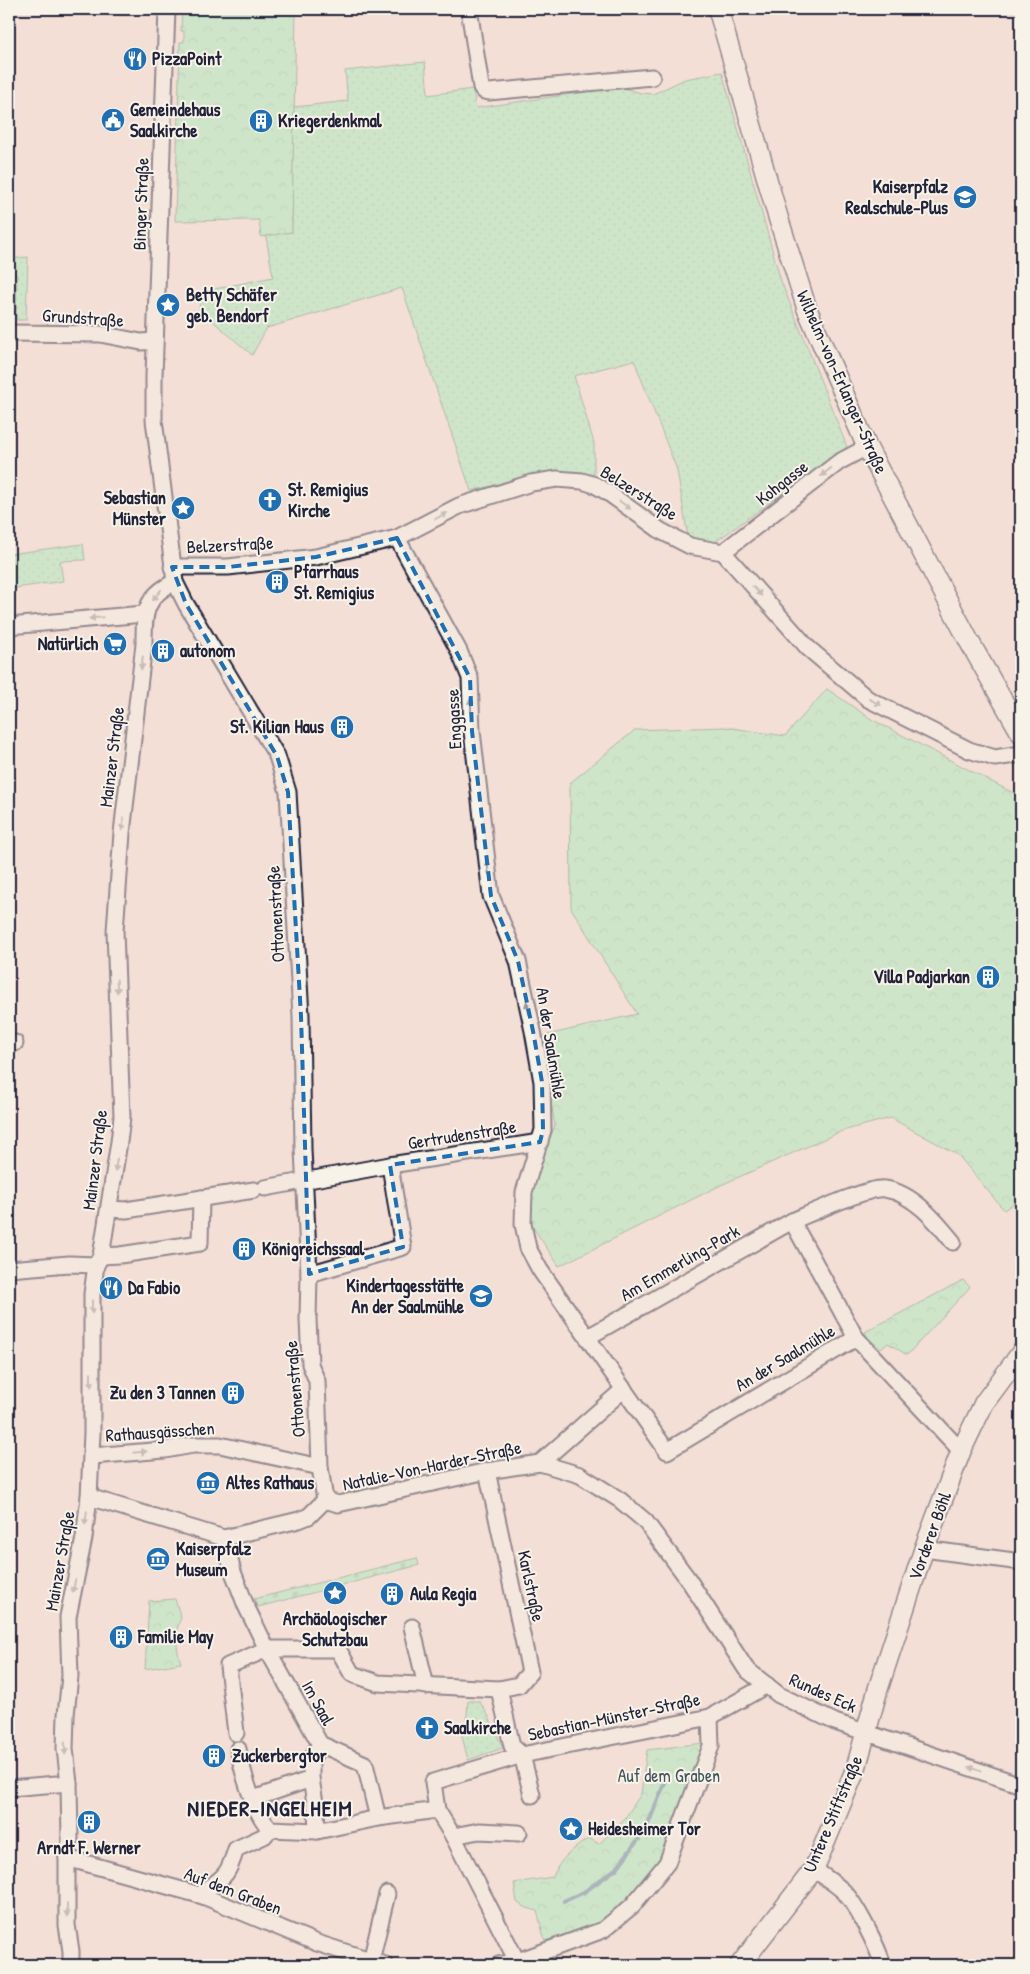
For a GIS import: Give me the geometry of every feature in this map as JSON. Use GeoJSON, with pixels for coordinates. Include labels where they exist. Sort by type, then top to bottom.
{"type":"FeatureCollection","features":[{"type":"Feature","properties":{"kind":"main road","name":"Wilhelm-von-Erlanger-Straße"},"geometry":{"type":"LineString","coordinates":[[718,9],[778,217],[808,308],[867,447],[969,641],[1021,733]]}},
{"type":"Feature","properties":{"kind":"main road","name":"Vorderer Böhl"},"geometry":{"type":"LineString","coordinates":[[866,1732],[924,1549],[961,1451],[984,1403],[1021,1353]]}},
{"type":"Feature","properties":{"kind":"main road","name":"Untere Stiftstraße"},"geometry":{"type":"LineString","coordinates":[[740,1965],[814,1869],[856,1768],[866,1732]]}},
{"type":"Feature","properties":{"kind":"street","name":"Binger Straße"},"geometry":{"type":"LineString","coordinates":[[155,341],[167,9]]}},
{"type":"Feature","properties":{"kind":"street"},"geometry":{"type":"LineString","coordinates":[[469,9],[481,87],[484,91],[652,77]]}},
{"type":"Feature","properties":{"kind":"street","name":"Grundstraße"},"geometry":{"type":"LineString","coordinates":[[9,333],[100,334],[136,341],[155,341]]}},
{"type":"Feature","properties":{"kind":"street"},"geometry":{"type":"LineString","coordinates":[[9,626],[144,614],[163,587],[175,582],[154,420],[155,341]]}},
{"type":"Feature","properties":{"kind":"street","name":"Kohgasse"},"geometry":{"type":"LineString","coordinates":[[723,552],[839,462],[867,447]]}},
{"type":"Feature","properties":{"kind":"street","name":"Belzerstraße"},"geometry":{"type":"LineString","coordinates":[[172,567],[228,567],[316,557],[397,538],[459,506],[530,483],[569,479],[596,485],[661,531],[690,546],[723,552]]}},
{"type":"Feature","properties":{"kind":"street","name":"Enggasse"},"geometry":{"type":"LineString","coordinates":[[397,538],[459,651],[470,678],[472,731],[491,896],[500,914]]}},
{"type":"Feature","properties":{"kind":"street"},"geometry":{"type":"LineString","coordinates":[[723,552],[808,648],[868,699],[969,750],[995,758],[1021,754]]}},
{"type":"Feature","properties":{"kind":"street","name":"Ottonenstraße"},"geometry":{"type":"LineString","coordinates":[[175,582],[277,756],[288,792],[301,1016],[310,1364],[317,1381],[320,1467],[325,1500]]}},
{"type":"Feature","properties":{"kind":"street","name":"Mainzer Straße"},"geometry":{"type":"LineString","coordinates":[[71,1965],[67,1925],[66,1858],[70,1841],[69,1784],[65,1750],[70,1676],[68,1617],[84,1538],[89,1497],[92,1456],[92,1294],[109,1209],[122,1117],[114,931],[122,833],[144,644],[144,614]]}},
{"type":"Feature","properties":{"kind":"street","name":"An der Saalmühle"},"geometry":{"type":"LineString","coordinates":[[500,914],[518,961],[534,1031],[542,1082],[543,1130],[524,1192],[523,1224],[528,1248],[540,1270],[667,1451],[856,1338],[961,1451]]}},
{"type":"Feature","properties":{"kind":"street","name":"Gertrudenstraße"},"geometry":{"type":"LineString","coordinates":[[109,1209],[126,1210],[305,1182],[390,1165],[540,1142]]}},
{"type":"Feature","properties":{"kind":"street","name":"Gertrudenstraße"},"geometry":{"type":"LineString","coordinates":[[309,1274],[403,1247],[390,1165]]}},
{"type":"Feature","properties":{"kind":"street","name":"Am Emmerling-Park"},"geometry":{"type":"LineString","coordinates":[[588,1337],[792,1221],[860,1194],[884,1188],[901,1194],[941,1226],[953,1242]]}},
{"type":"Feature","properties":{"kind":"street"},"geometry":{"type":"LineString","coordinates":[[9,1269],[69,1264],[200,1243],[201,1198]]}},
{"type":"Feature","properties":{"kind":"street"},"geometry":{"type":"LineString","coordinates":[[792,1221],[856,1338]]}},
{"type":"Feature","properties":{"kind":"street"},"geometry":{"type":"LineString","coordinates":[[540,1463],[624,1389]]}},
{"type":"Feature","properties":{"kind":"street","name":"Rathausgässchen"},"geometry":{"type":"LineString","coordinates":[[92,1456],[165,1450],[193,1445],[220,1445],[320,1467]]}},
{"type":"Feature","properties":{"kind":"street","name":"Natalie-Von-Harder-Straße"},"geometry":{"type":"LineString","coordinates":[[224,1538],[299,1520],[309,1516],[325,1500],[338,1504],[487,1471],[540,1463],[580,1475],[616,1497],[645,1521],[688,1578],[746,1669],[766,1686]]}},
{"type":"Feature","properties":{"kind":"street","name":"Karlstraße"},"geometry":{"type":"LineString","coordinates":[[487,1471],[530,1672],[519,1686],[499,1688]]}},
{"type":"Feature","properties":{"kind":"street"},"geometry":{"type":"LineString","coordinates":[[89,1497],[224,1538]]}},
{"type":"Feature","properties":{"kind":"street","name":"Im Saal"},"geometry":{"type":"LineString","coordinates":[[224,1538],[233,1572],[246,1606],[267,1649],[320,1744],[364,1764],[378,1818]]}},
{"type":"Feature","properties":{"kind":"street"},"geometry":{"type":"LineString","coordinates":[[924,1549],[1021,1562]]}},
{"type":"Feature","properties":{"kind":"street"},"geometry":{"type":"LineString","coordinates":[[412,1627],[426,1686]]}},
{"type":"Feature","properties":{"kind":"street"},"geometry":{"type":"LineString","coordinates":[[236,1733],[228,1666],[267,1649],[338,1649],[352,1674],[378,1683],[499,1688],[512,1746],[522,1755],[532,1795]]}},
{"type":"Feature","properties":{"kind":"street","name":"Sebastian-Münster-Straße"},"geometry":{"type":"LineString","coordinates":[[437,1810],[433,1782],[522,1755],[710,1717],[766,1686]]}},
{"type":"Feature","properties":{"kind":"street","name":"Rundes Eck"},"geometry":{"type":"LineString","coordinates":[[766,1686],[779,1695],[836,1722],[1021,1785]]}},
{"type":"Feature","properties":{"kind":"street"},"geometry":{"type":"LineString","coordinates":[[498,1965],[518,1963],[603,1930],[632,1906],[667,1863],[711,1746],[710,1717]]}},
{"type":"Feature","properties":{"kind":"street"},"geometry":{"type":"LineString","coordinates":[[317,1831],[316,1809],[311,1779],[311,1760],[320,1744]]}},
{"type":"Feature","properties":{"kind":"street"},"geometry":{"type":"LineString","coordinates":[[238,1749],[253,1799],[262,1821],[270,1829],[317,1831],[378,1818],[437,1810],[453,1836],[518,1963]]}},
{"type":"Feature","properties":{"kind":"street"},"geometry":{"type":"LineString","coordinates":[[253,1799],[311,1779]]}},
{"type":"Feature","properties":{"kind":"street"},"geometry":{"type":"LineString","coordinates":[[9,1788],[69,1784]]}},
{"type":"Feature","properties":{"kind":"street"},"geometry":{"type":"LineString","coordinates":[[203,1896],[205,1890],[217,1883],[229,1870],[236,1849],[264,1836],[270,1829]]}},
{"type":"Feature","properties":{"kind":"street"},"geometry":{"type":"LineString","coordinates":[[453,1836],[479,1831],[519,1833]]}},
{"type":"Feature","properties":{"kind":"street","name":"Auf dem Graben"},"geometry":{"type":"LineString","coordinates":[[66,1858],[203,1896],[317,1943],[378,1963]]}},
{"type":"Feature","properties":{"kind":"street"},"geometry":{"type":"LineString","coordinates":[[814,1869],[844,1891],[862,1920],[883,1965]]}},
{"type":"Feature","properties":{"kind":"street"},"geometry":{"type":"LineString","coordinates":[[378,1963],[387,1894]]}},
{"type":"Feature","properties":{"kind":"highlighted area"},"geometry":{"type":"Polygon","coordinates":[[[397,538],[470,678],[472,731],[491,896],[518,961],[542,1082],[543,1130],[540,1142],[390,1165],[403,1247],[309,1274],[301,1016],[288,792],[277,756],[186,604],[172,567],[228,567],[316,557],[397,538]]]}},
{"type":"Feature","properties":{"kind":"green space"},"geometry":{"type":"Polygon","coordinates":[[[182,9],[296,9],[292,232],[261,237],[259,220],[175,221],[180,42],[184,42],[184,31],[181,31],[182,9]]]}},
{"type":"Feature","properties":{"kind":"green space"},"geometry":{"type":"Polygon","coordinates":[[[425,62],[428,95],[473,89],[476,108],[620,87],[641,93],[653,94],[685,79],[722,72],[781,281],[847,447],[715,542],[688,538],[677,470],[634,360],[574,376],[594,443],[594,480],[542,474],[471,491],[402,288],[267,328],[252,355],[207,316],[199,318],[200,292],[273,277],[266,236],[292,232],[294,107],[348,101],[345,71],[425,62]]]}},
{"type":"Feature","properties":{"kind":"green space"},"geometry":{"type":"Polygon","coordinates":[[[28,257],[26,320],[16,320],[17,275],[9,274],[9,259],[28,257]]]}},
{"type":"Feature","properties":{"kind":"green space"},"geometry":{"type":"Polygon","coordinates":[[[83,544],[85,560],[60,561],[63,581],[9,589],[9,554],[83,544]]]}},
{"type":"Feature","properties":{"kind":"green space"},"geometry":{"type":"Polygon","coordinates":[[[827,689],[871,719],[1021,797],[1021,1198],[1004,1210],[958,1155],[891,1118],[842,1131],[721,1185],[559,1266],[522,1211],[555,1125],[539,1037],[637,1014],[571,908],[570,783],[635,730],[725,727],[785,736],[827,689]]]}},
{"type":"Feature","properties":{"kind":"green space"},"geometry":{"type":"Polygon","coordinates":[[[963,1280],[970,1287],[907,1355],[888,1343],[881,1349],[868,1338],[865,1332],[963,1280]]]}},
{"type":"Feature","properties":{"kind":"green space"},"geometry":{"type":"Polygon","coordinates":[[[417,1558],[419,1565],[258,1607],[254,1599],[417,1558]]]}},
{"type":"Feature","properties":{"kind":"green space"},"geometry":{"type":"Polygon","coordinates":[[[175,1599],[181,1618],[177,1628],[176,1640],[181,1663],[145,1669],[149,1601],[175,1599]]]}},
{"type":"Feature","properties":{"kind":"green space"},"geometry":{"type":"Polygon","coordinates":[[[468,1701],[479,1701],[488,1715],[503,1748],[468,1760],[462,1736],[466,1727],[468,1701]]]}},
{"type":"Feature","properties":{"kind":"green space"},"geometry":{"type":"Polygon","coordinates":[[[704,1743],[671,1836],[656,1867],[627,1899],[599,1923],[545,1941],[537,1911],[524,1907],[517,1902],[514,1883],[553,1877],[563,1859],[572,1851],[589,1838],[599,1844],[623,1821],[641,1794],[647,1750],[704,1743]]]}},
{"type":"Feature","properties":{"kind":"waterway"},"geometry":{"type":"LineString","coordinates":[[564,1901],[584,1892],[617,1868],[646,1829],[667,1777]]}},
{"type":"Feature","properties":{"kind":"place","name":"PizzaPoint"},"geometry":{"type":"Point","coordinates":[135,59]}},
{"type":"Feature","properties":{"kind":"place","name":"Gemeindehaus Saalkirche"},"geometry":{"type":"Point","coordinates":[113,120]}},
{"type":"Feature","properties":{"kind":"place","name":"Kriegerdenkmal"},"geometry":{"type":"Point","coordinates":[261,121]}},
{"type":"Feature","properties":{"kind":"place","name":"Kaiserpfalz Realschule-Plus"},"geometry":{"type":"Point","coordinates":[965,197]}},
{"type":"Feature","properties":{"kind":"place","name":"Betty Schäfer geb. Bendorf"},"geometry":{"type":"Point","coordinates":[168,305]}},
{"type":"Feature","properties":{"kind":"place","name":"St. Remigius Kirche"},"geometry":{"type":"Point","coordinates":[270,500]}},
{"type":"Feature","properties":{"kind":"place","name":"Sebastian Münster"},"geometry":{"type":"Point","coordinates":[183,508]}},
{"type":"Feature","properties":{"kind":"place","name":"Pfarrhaus St. Remigius"},"geometry":{"type":"Point","coordinates":[277,582]}},
{"type":"Feature","properties":{"kind":"place","name":"Natürlich"},"geometry":{"type":"Point","coordinates":[115,644]}},
{"type":"Feature","properties":{"kind":"place","name":"autonom"},"geometry":{"type":"Point","coordinates":[163,651]}},
{"type":"Feature","properties":{"kind":"place","name":"St. Kilian Haus"},"geometry":{"type":"Point","coordinates":[342,727]}},
{"type":"Feature","properties":{"kind":"place","name":"Villa Padjarkan"},"geometry":{"type":"Point","coordinates":[988,977]}},
{"type":"Feature","properties":{"kind":"place","name":"Königreichssaal"},"geometry":{"type":"Point","coordinates":[244,1249]}},
{"type":"Feature","properties":{"kind":"place","name":"Da Fabio"},"geometry":{"type":"Point","coordinates":[111,1288]}},
{"type":"Feature","properties":{"kind":"place","name":"Kindertagesstätte An der Saalmühle"},"geometry":{"type":"Point","coordinates":[481,1296]}},
{"type":"Feature","properties":{"kind":"place","name":"Zu den 3 Tannen"},"geometry":{"type":"Point","coordinates":[233,1393]}},
{"type":"Feature","properties":{"kind":"place","name":"Altes Rathaus"},"geometry":{"type":"Point","coordinates":[208,1483]}},
{"type":"Feature","properties":{"kind":"place","name":"Kaiserpfalz Museum"},"geometry":{"type":"Point","coordinates":[158,1559]}},
{"type":"Feature","properties":{"kind":"place","name":"Archäologischer Schutzbau"},"geometry":{"type":"Point","coordinates":[335,1593]}},
{"type":"Feature","properties":{"kind":"place","name":"Aula Regia"},"geometry":{"type":"Point","coordinates":[392,1594]}},
{"type":"Feature","properties":{"kind":"place","name":"Familie May"},"geometry":{"type":"Point","coordinates":[121,1637]}},
{"type":"Feature","properties":{"kind":"place","name":"Saalkirche"},"geometry":{"type":"Point","coordinates":[427,1728]}},
{"type":"Feature","properties":{"kind":"place","name":"Zuckerbergtor"},"geometry":{"type":"Point","coordinates":[214,1756]}},
{"type":"Feature","properties":{"kind":"place","name":"Arndt F. Werner"},"geometry":{"type":"Point","coordinates":[89,1822]}},
{"type":"Feature","properties":{"kind":"place","name":"Heidesheimer Tor"},"geometry":{"type":"Point","coordinates":[571,1829]}},
{"type":"Feature","properties":{"kind":"district","name":"NIEDER-INGELHEIM"},"geometry":{"type":"Point","coordinates":[270,1808]}}]}
